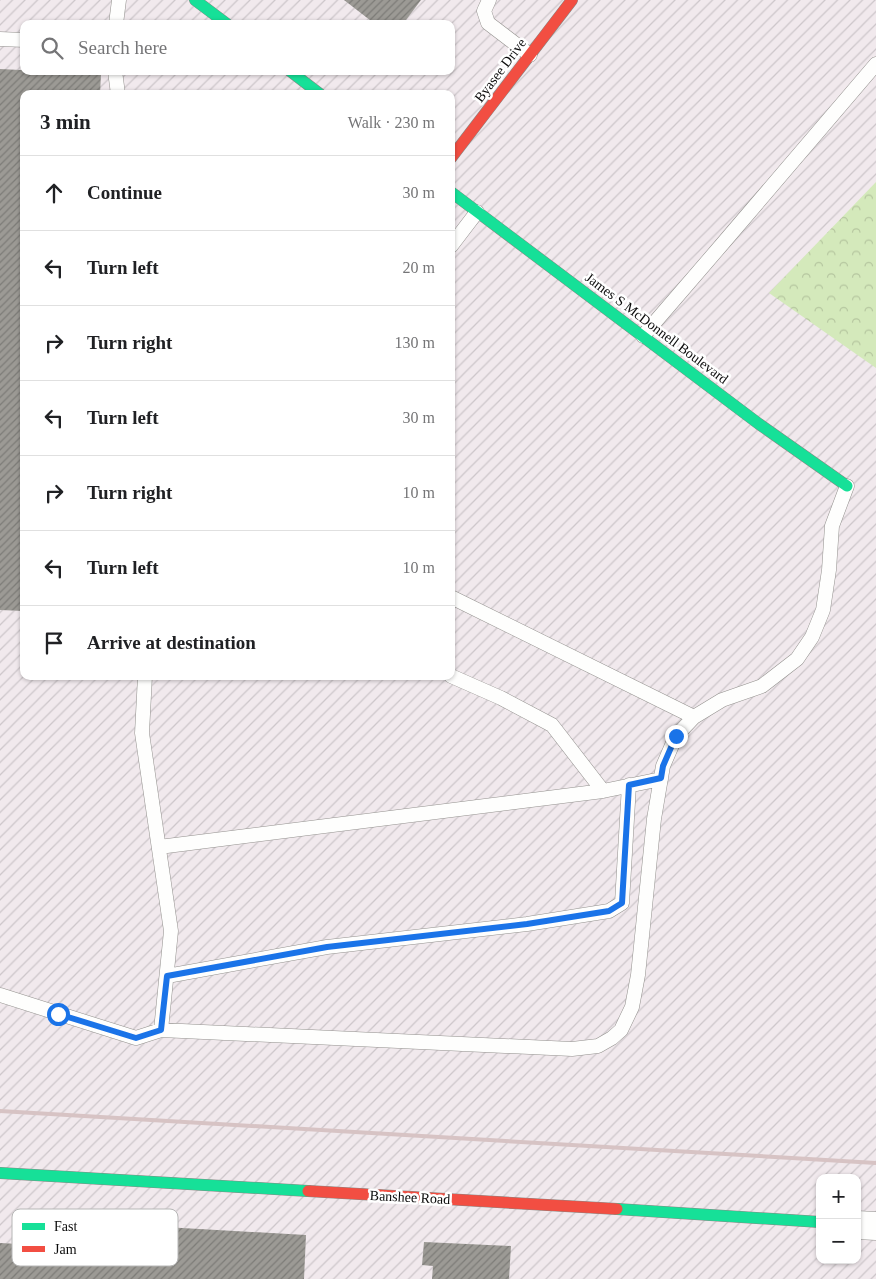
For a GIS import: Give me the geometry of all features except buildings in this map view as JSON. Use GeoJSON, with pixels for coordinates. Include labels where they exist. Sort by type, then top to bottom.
{"type":"FeatureCollection","features":[{"type":"Feature","properties":{"kind":"street"},"geometry":{"type":"LineString","coordinates":[[195,0],[221,20]]}},
{"type":"Feature","properties":{"kind":"street","name":"Byasee Drive"},"geometry":{"type":"LineString","coordinates":[[455,153],[572,0]]}},
{"type":"Feature","properties":{"kind":"street"},"geometry":{"type":"LineString","coordinates":[[295,75],[315,90]]}},
{"type":"Feature","properties":{"kind":"street","name":"James S McDonnell Boulevard"},"geometry":{"type":"LineString","coordinates":[[455,195],[759,424],[847,486]]}},
{"type":"Feature","properties":{"kind":"street","name":"Banshee Road"},"geometry":{"type":"LineString","coordinates":[[0,1173],[816,1222]]}},
{"type":"Feature","properties":{"kind":"street"},"geometry":{"type":"LineString","coordinates":[[861,1225],[876,1226]]}},
{"type":"Feature","properties":{"kind":"lane"},"geometry":{"type":"LineString","coordinates":[[116,20],[119,0]]}},
{"type":"Feature","properties":{"kind":"lane"},"geometry":{"type":"LineString","coordinates":[[489,0],[484,11],[488,23],[530,55]]}},
{"type":"Feature","properties":{"kind":"lane"},"geometry":{"type":"LineString","coordinates":[[0,39],[20,40]]}},
{"type":"Feature","properties":{"kind":"lane"},"geometry":{"type":"LineString","coordinates":[[643,336],[876,64]]}},
{"type":"Feature","properties":{"kind":"lane"},"geometry":{"type":"LineString","coordinates":[[116,75],[117,90]]}},
{"type":"Feature","properties":{"kind":"lane"},"geometry":{"type":"LineString","coordinates":[[455,241],[477,212]]}},
{"type":"Feature","properties":{"kind":"lane"},"geometry":{"type":"LineString","coordinates":[[0,995],[136,1038],[161,1030],[572,1049],[598,1046],[612,1038],[621,1030],[632,1007],[638,974],[654,819],[663,766],[676,736],[694,717],[722,700],[762,686],[797,659],[812,637],[823,610],[829,570],[832,526],[847,486]]}},
{"type":"Feature","properties":{"kind":"lane"},"geometry":{"type":"LineString","coordinates":[[455,599],[694,717]]}},
{"type":"Feature","properties":{"kind":"lane"},"geometry":{"type":"LineString","coordinates":[[455,678],[501,698],[552,725],[602,791]]}},
{"type":"Feature","properties":{"kind":"lane"},"geometry":{"type":"LineString","coordinates":[[144,680],[142,734],[171,931],[161,1030]]}},
{"type":"Feature","properties":{"kind":"lane"},"geometry":{"type":"LineString","coordinates":[[159,847],[602,791],[661,778]]}},
{"type":"Feature","properties":{"kind":"lane"},"geometry":{"type":"LineString","coordinates":[[167,976],[327,947],[527,924],[609,911],[622,903],[629,785]]}},
{"type":"Feature","properties":{"kind":"shaded area"},"geometry":{"type":"Polygon","coordinates":[[[0,0],[876,0],[876,1279],[0,1279],[0,0]]]}},
{"type":"Feature","properties":{"kind":"green space"},"geometry":{"type":"Polygon","coordinates":[[[876,182],[876,368],[769,293],[876,182]]]}},
{"type":"Feature","properties":{"kind":"railway"},"geometry":{"type":"LineString","coordinates":[[0,1111],[876,1163]]}},
{"type":"Feature","properties":{"kind":"traffic: fast"},"geometry":{"type":"LineString","coordinates":[[195,0],[222,20]]}},
{"type":"Feature","properties":{"kind":"traffic: fast"},"geometry":{"type":"LineString","coordinates":[[295,75],[315,90]]}},
{"type":"Feature","properties":{"kind":"traffic: fast"},"geometry":{"type":"LineString","coordinates":[[455,195],[759,424],[847,486]]}},
{"type":"Feature","properties":{"kind":"traffic: fast"},"geometry":{"type":"LineString","coordinates":[[0,1173],[308,1191]]}},
{"type":"Feature","properties":{"kind":"traffic: fast"},"geometry":{"type":"LineString","coordinates":[[617,1209],[816,1222]]}},
{"type":"Feature","properties":{"kind":"traffic: jam"},"geometry":{"type":"LineString","coordinates":[[455,153],[572,0]]}},
{"type":"Feature","properties":{"kind":"traffic: jam"},"geometry":{"type":"LineString","coordinates":[[308,1191],[617,1209]]}},
{"type":"Feature","properties":{"kind":"route"},"geometry":{"type":"LineString","coordinates":[[58,1014],[136,1038],[161,1030],[167,976],[327,947],[527,924],[609,911],[622,903],[629,785],[661,778],[663,766],[676,736]]}}]}
